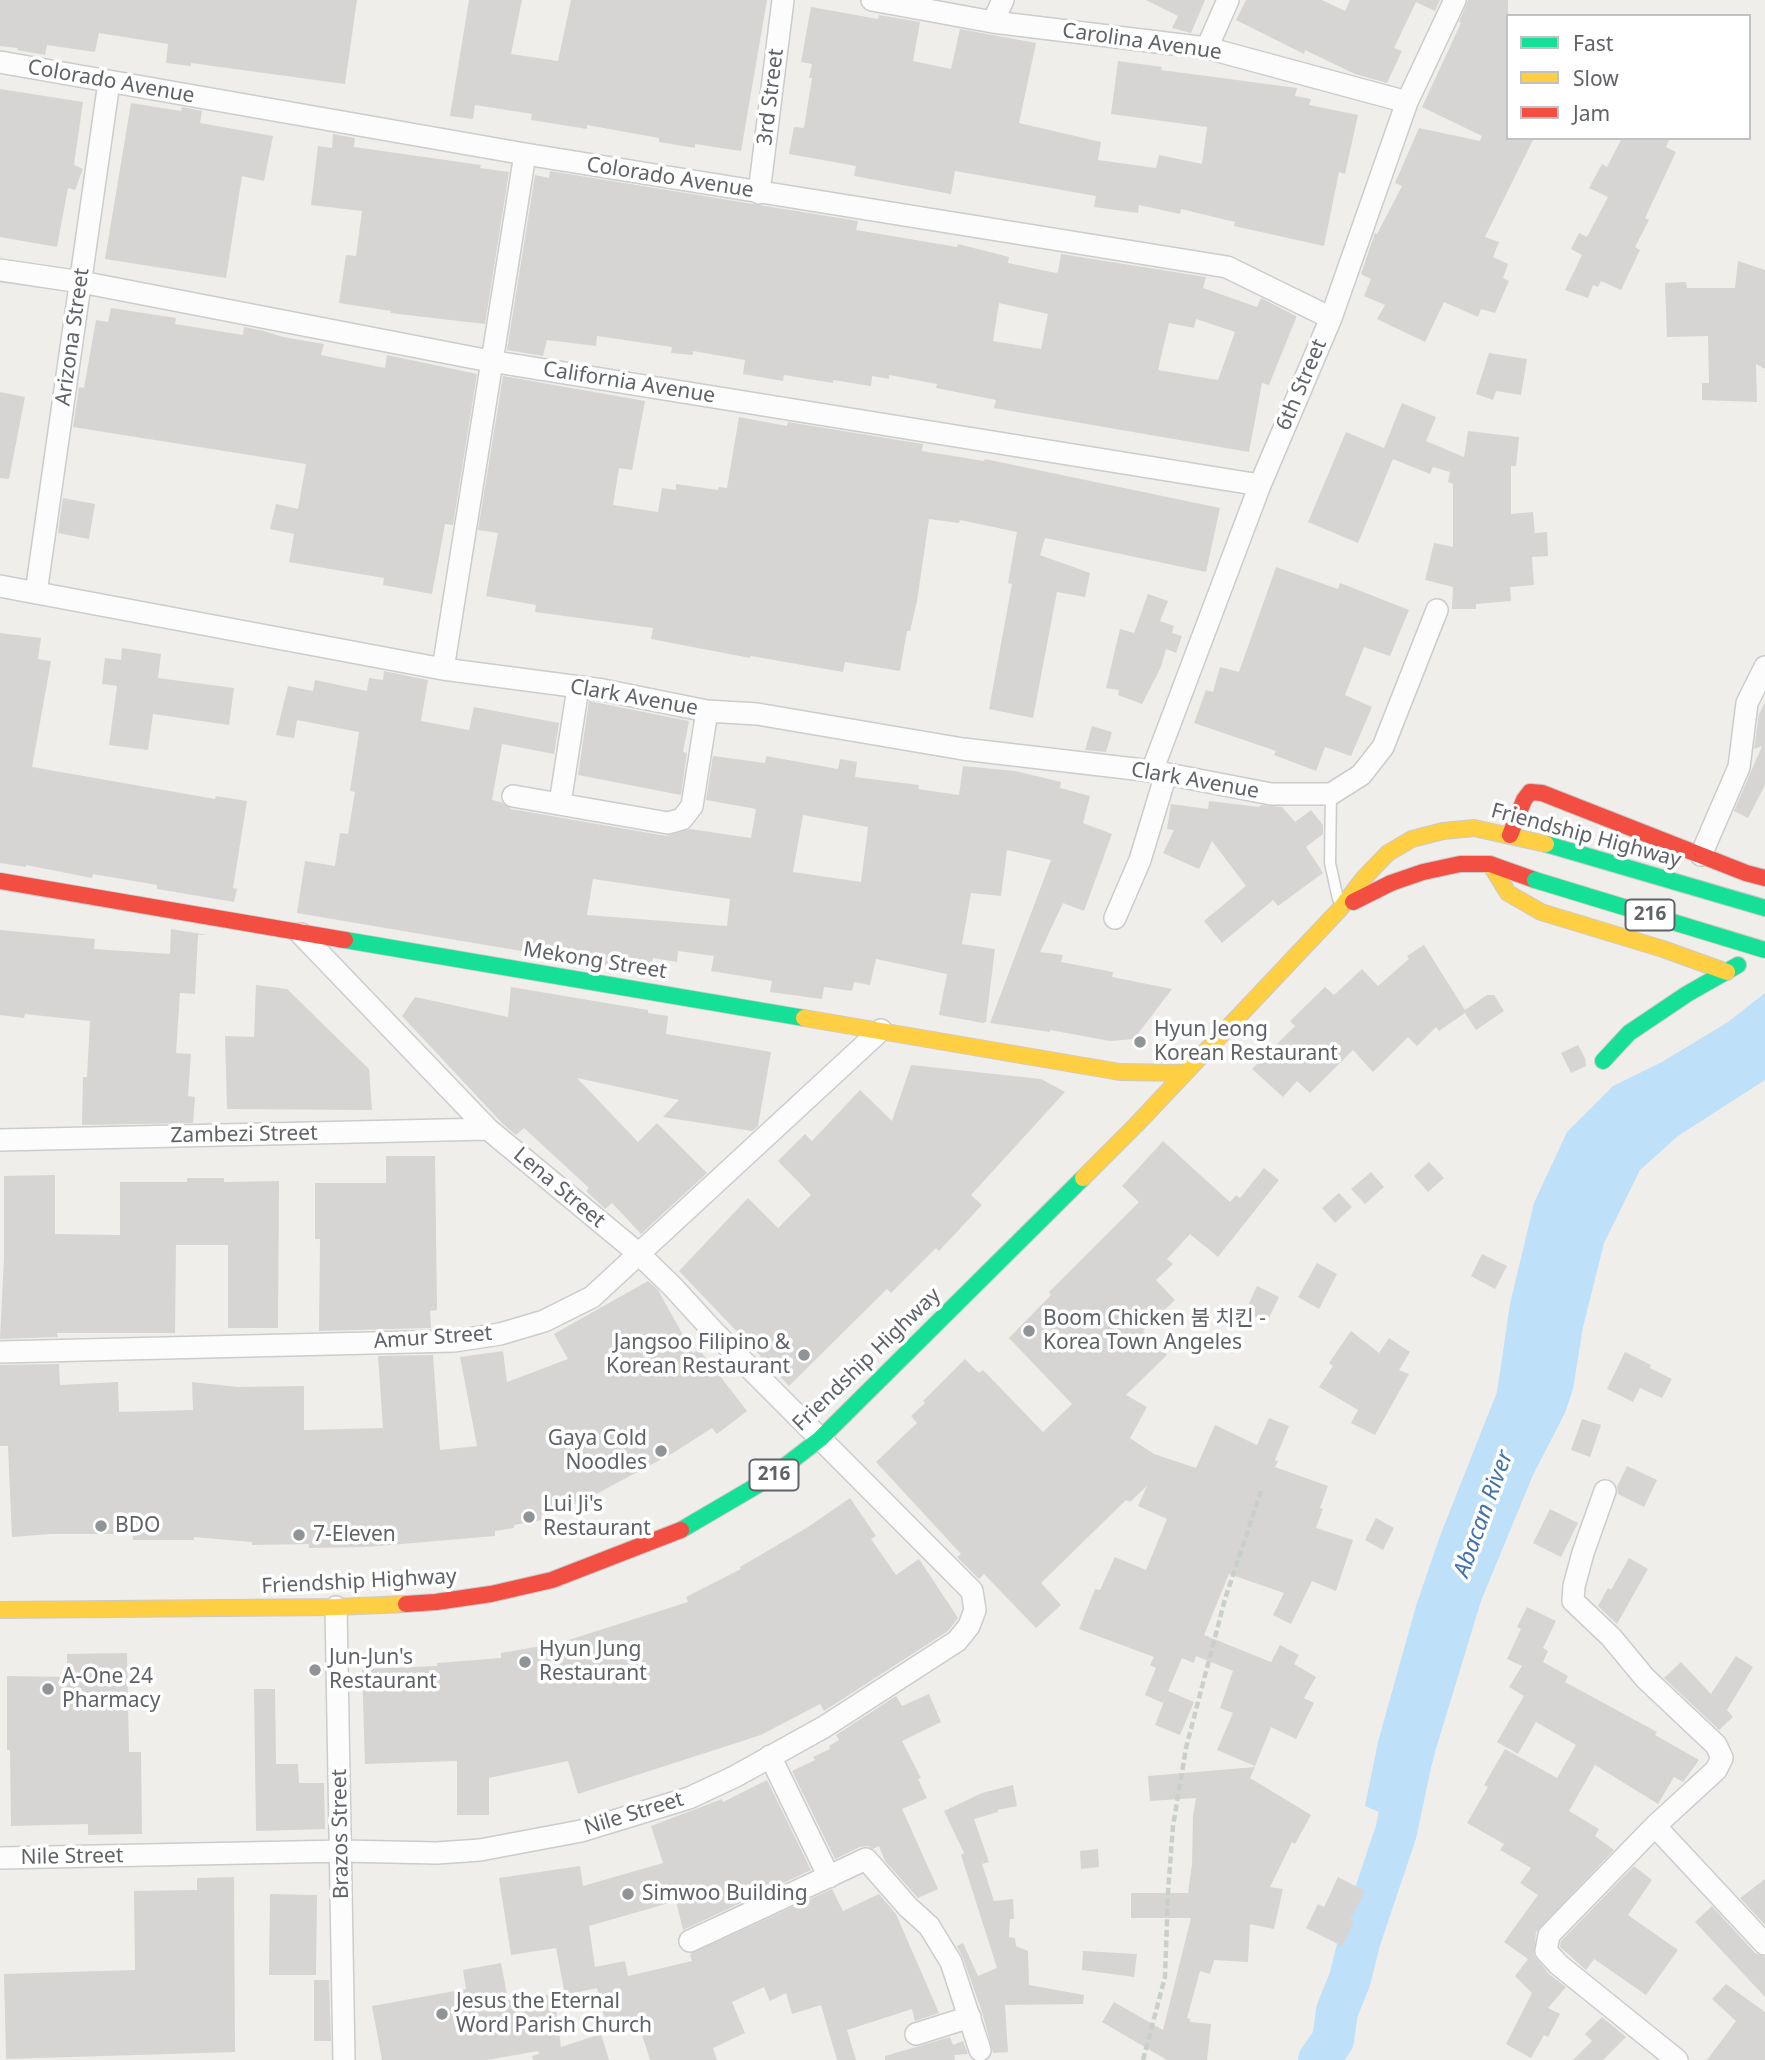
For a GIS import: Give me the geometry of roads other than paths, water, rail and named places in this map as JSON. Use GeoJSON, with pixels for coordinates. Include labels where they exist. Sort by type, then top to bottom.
{"type":"FeatureCollection","features":[{"type":"Feature","properties":{"kind":"main road"},"geometry":{"type":"LineString","coordinates":[[1510,835],[1530,792],[1542,793],[1765,878]]}},
{"type":"Feature","properties":{"kind":"main road","name":"Friendship Highway"},"geometry":{"type":"LineString","coordinates":[[0,1610],[336,1607],[436,1602],[491,1594],[552,1580],[677,1533],[768,1479],[820,1439],[1136,1125],[1340,909],[1388,853],[1412,839],[1443,831],[1474,828],[1510,835],[1765,908]]}},
{"type":"Feature","properties":{"kind":"main road","name":"Friendship Highway"},"geometry":{"type":"LineString","coordinates":[[1340,909],[1391,883],[1423,872],[1460,864],[1490,864],[1765,949]]}},
{"type":"Feature","properties":{"kind":"main road"},"geometry":{"type":"LineString","coordinates":[[1490,864],[1508,893],[1541,912],[1727,972]]}},
{"type":"Feature","properties":{"kind":"main road","name":"Mekong Street"},"geometry":{"type":"LineString","coordinates":[[0,881],[1120,1072],[1185,1073]]}},
{"type":"Feature","properties":{"kind":"main road"},"geometry":{"type":"LineString","coordinates":[[1602,1061],[1629,1032],[1687,994],[1765,949]]}},
{"type":"Feature","properties":{"kind":"street","name":"3rd Street"},"geometry":{"type":"LineString","coordinates":[[759,193],[783,0]]}},
{"type":"Feature","properties":{"kind":"street","name":"Carolina Avenue"},"geometry":{"type":"LineString","coordinates":[[872,0],[993,22],[1207,48],[1407,102]]}},
{"type":"Feature","properties":{"kind":"street"},"geometry":{"type":"LineString","coordinates":[[993,22],[1003,0]]}},
{"type":"Feature","properties":{"kind":"street"},"geometry":{"type":"LineString","coordinates":[[1207,48],[1228,0]]}},
{"type":"Feature","properties":{"kind":"street","name":"6th Street"},"geometry":{"type":"LineString","coordinates":[[1115,918],[1140,860],[1159,773],[1260,485],[1331,318],[1407,102],[1455,0]]}},
{"type":"Feature","properties":{"kind":"street","name":"Colorado Avenue"},"geometry":{"type":"LineString","coordinates":[[0,62],[525,154],[1227,267],[1331,318]]}},
{"type":"Feature","properties":{"kind":"street","name":"Arizona Street"},"geometry":{"type":"LineString","coordinates":[[36,593],[109,82]]}},
{"type":"Feature","properties":{"kind":"street"},"geometry":{"type":"LineString","coordinates":[[443,669],[525,154]]}},
{"type":"Feature","properties":{"kind":"street","name":"California Avenue"},"geometry":{"type":"LineString","coordinates":[[0,270],[81,282],[490,361],[1260,485]]}},
{"type":"Feature","properties":{"kind":"street","name":"Clark Avenue"},"geometry":{"type":"LineString","coordinates":[[0,586],[443,669],[578,688],[707,711],[757,714],[963,749],[1159,773],[1271,794],[1331,794]]}},
{"type":"Feature","properties":{"kind":"street"},"geometry":{"type":"LineString","coordinates":[[1331,794],[1361,775],[1383,747],[1437,610]]}},
{"type":"Feature","properties":{"kind":"street"},"geometry":{"type":"LineString","coordinates":[[1701,855],[1739,767],[1747,704],[1765,667]]}},
{"type":"Feature","properties":{"kind":"street"},"geometry":{"type":"LineString","coordinates":[[560,803],[578,688]]}},
{"type":"Feature","properties":{"kind":"street"},"geometry":{"type":"LineString","coordinates":[[513,796],[668,823],[682,819],[692,806],[707,711]]}},
{"type":"Feature","properties":{"kind":"street","name":"Lena Street"},"geometry":{"type":"LineString","coordinates":[[301,934],[488,1129],[639,1254],[820,1439]]}},
{"type":"Feature","properties":{"kind":"street","name":"Amur Street"},"geometry":{"type":"LineString","coordinates":[[0,1352],[454,1341],[500,1335],[544,1321],[592,1297],[880,1030]]}},
{"type":"Feature","properties":{"kind":"street","name":"Zambezi Street"},"geometry":{"type":"LineString","coordinates":[[0,1140],[488,1129]]}},
{"type":"Feature","properties":{"kind":"street","name":"Nile Street"},"geometry":{"type":"LineString","coordinates":[[0,1858],[342,1851],[437,1853],[480,1850],[582,1831],[689,1798],[734,1777],[824,1727],[957,1641],[969,1626],[975,1610],[972,1591],[820,1439]]}},
{"type":"Feature","properties":{"kind":"street"},"geometry":{"type":"LineString","coordinates":[[1605,1491],[1577,1575],[1573,1601],[1611,1637],[1645,1678],[1711,1739],[1722,1756],[1716,1770],[1655,1826],[1549,1935],[1546,1951],[1559,1965],[1677,2060]]}},
{"type":"Feature","properties":{"kind":"street","name":"Brazos Street"},"geometry":{"type":"LineString","coordinates":[[336,1607],[344,2060]]}},
{"type":"Feature","properties":{"kind":"street"},"geometry":{"type":"LineString","coordinates":[[770,1756],[829,1877]]}},
{"type":"Feature","properties":{"kind":"street"},"geometry":{"type":"LineString","coordinates":[[1655,1826],[1765,1944]]}},
{"type":"Feature","properties":{"kind":"street"},"geometry":{"type":"LineString","coordinates":[[690,1941],[866,1859],[908,1907],[929,1926],[951,1962],[979,2050]]}},
{"type":"Feature","properties":{"kind":"street"},"geometry":{"type":"LineString","coordinates":[[916,2034],[970,2017]]}},
{"type":"Feature","properties":{"kind":"lane"},"geometry":{"type":"LineString","coordinates":[[1331,794],[1330,863],[1340,909]]}},
{"type":"Feature","properties":{"kind":"water"},"geometry":{"type":"Polygon","coordinates":[[[1765,993],[1765,1080],[1678,1136],[1640,1170],[1604,1243],[1583,1327],[1573,1389],[1565,1413],[1533,1475],[1481,1601],[1435,1752],[1416,1828],[1365,1806],[1378,1742],[1416,1606],[1440,1536],[1497,1392],[1510,1304],[1534,1203],[1567,1132],[1613,1086],[1662,1062],[1728,1022],[1765,993]]]}},
{"type":"Feature","properties":{"kind":"waterway","name":"Abacan River"},"geometry":{"type":"LineString","coordinates":[[1319,2060],[1333,2040],[1337,2011],[1350,1979],[1359,1942],[1396,1832],[1410,1765]]}},
{"type":"Feature","properties":{"kind":"place","name":"Hyun Jeong Korean Restaurant"},"geometry":{"type":"Point","coordinates":[1140,1042]}},
{"type":"Feature","properties":{"kind":"place","name":"Boom Chicken 붐 치킨 - Korea Town Angeles"},"geometry":{"type":"Point","coordinates":[1029,1331]}},
{"type":"Feature","properties":{"kind":"place","name":"Jangsoo Filipino & Korean Restaurant"},"geometry":{"type":"Point","coordinates":[804,1355]}},
{"type":"Feature","properties":{"kind":"place","name":"Gaya Cold Noodles"},"geometry":{"type":"Point","coordinates":[661,1451]}},
{"type":"Feature","properties":{"kind":"place","name":"Lui Ji's Restaurant"},"geometry":{"type":"Point","coordinates":[529,1517]}},
{"type":"Feature","properties":{"kind":"place","name":"BDO"},"geometry":{"type":"Point","coordinates":[101,1526]}},
{"type":"Feature","properties":{"kind":"place","name":"7-Eleven"},"geometry":{"type":"Point","coordinates":[299,1535]}},
{"type":"Feature","properties":{"kind":"place","name":"Hyun Jung Restaurant"},"geometry":{"type":"Point","coordinates":[525,1662]}},
{"type":"Feature","properties":{"kind":"place","name":"Jun-Jun's Restaurant"},"geometry":{"type":"Point","coordinates":[315,1670]}},
{"type":"Feature","properties":{"kind":"place","name":"A-One 24 Pharmacy"},"geometry":{"type":"Point","coordinates":[48,1689]}},
{"type":"Feature","properties":{"kind":"place","name":"Simwoo Building"},"geometry":{"type":"Point","coordinates":[628,1894]}},
{"type":"Feature","properties":{"kind":"place","name":"Jesus the Eternal Word Parish Church"},"geometry":{"type":"Point","coordinates":[442,2014]}}]}
